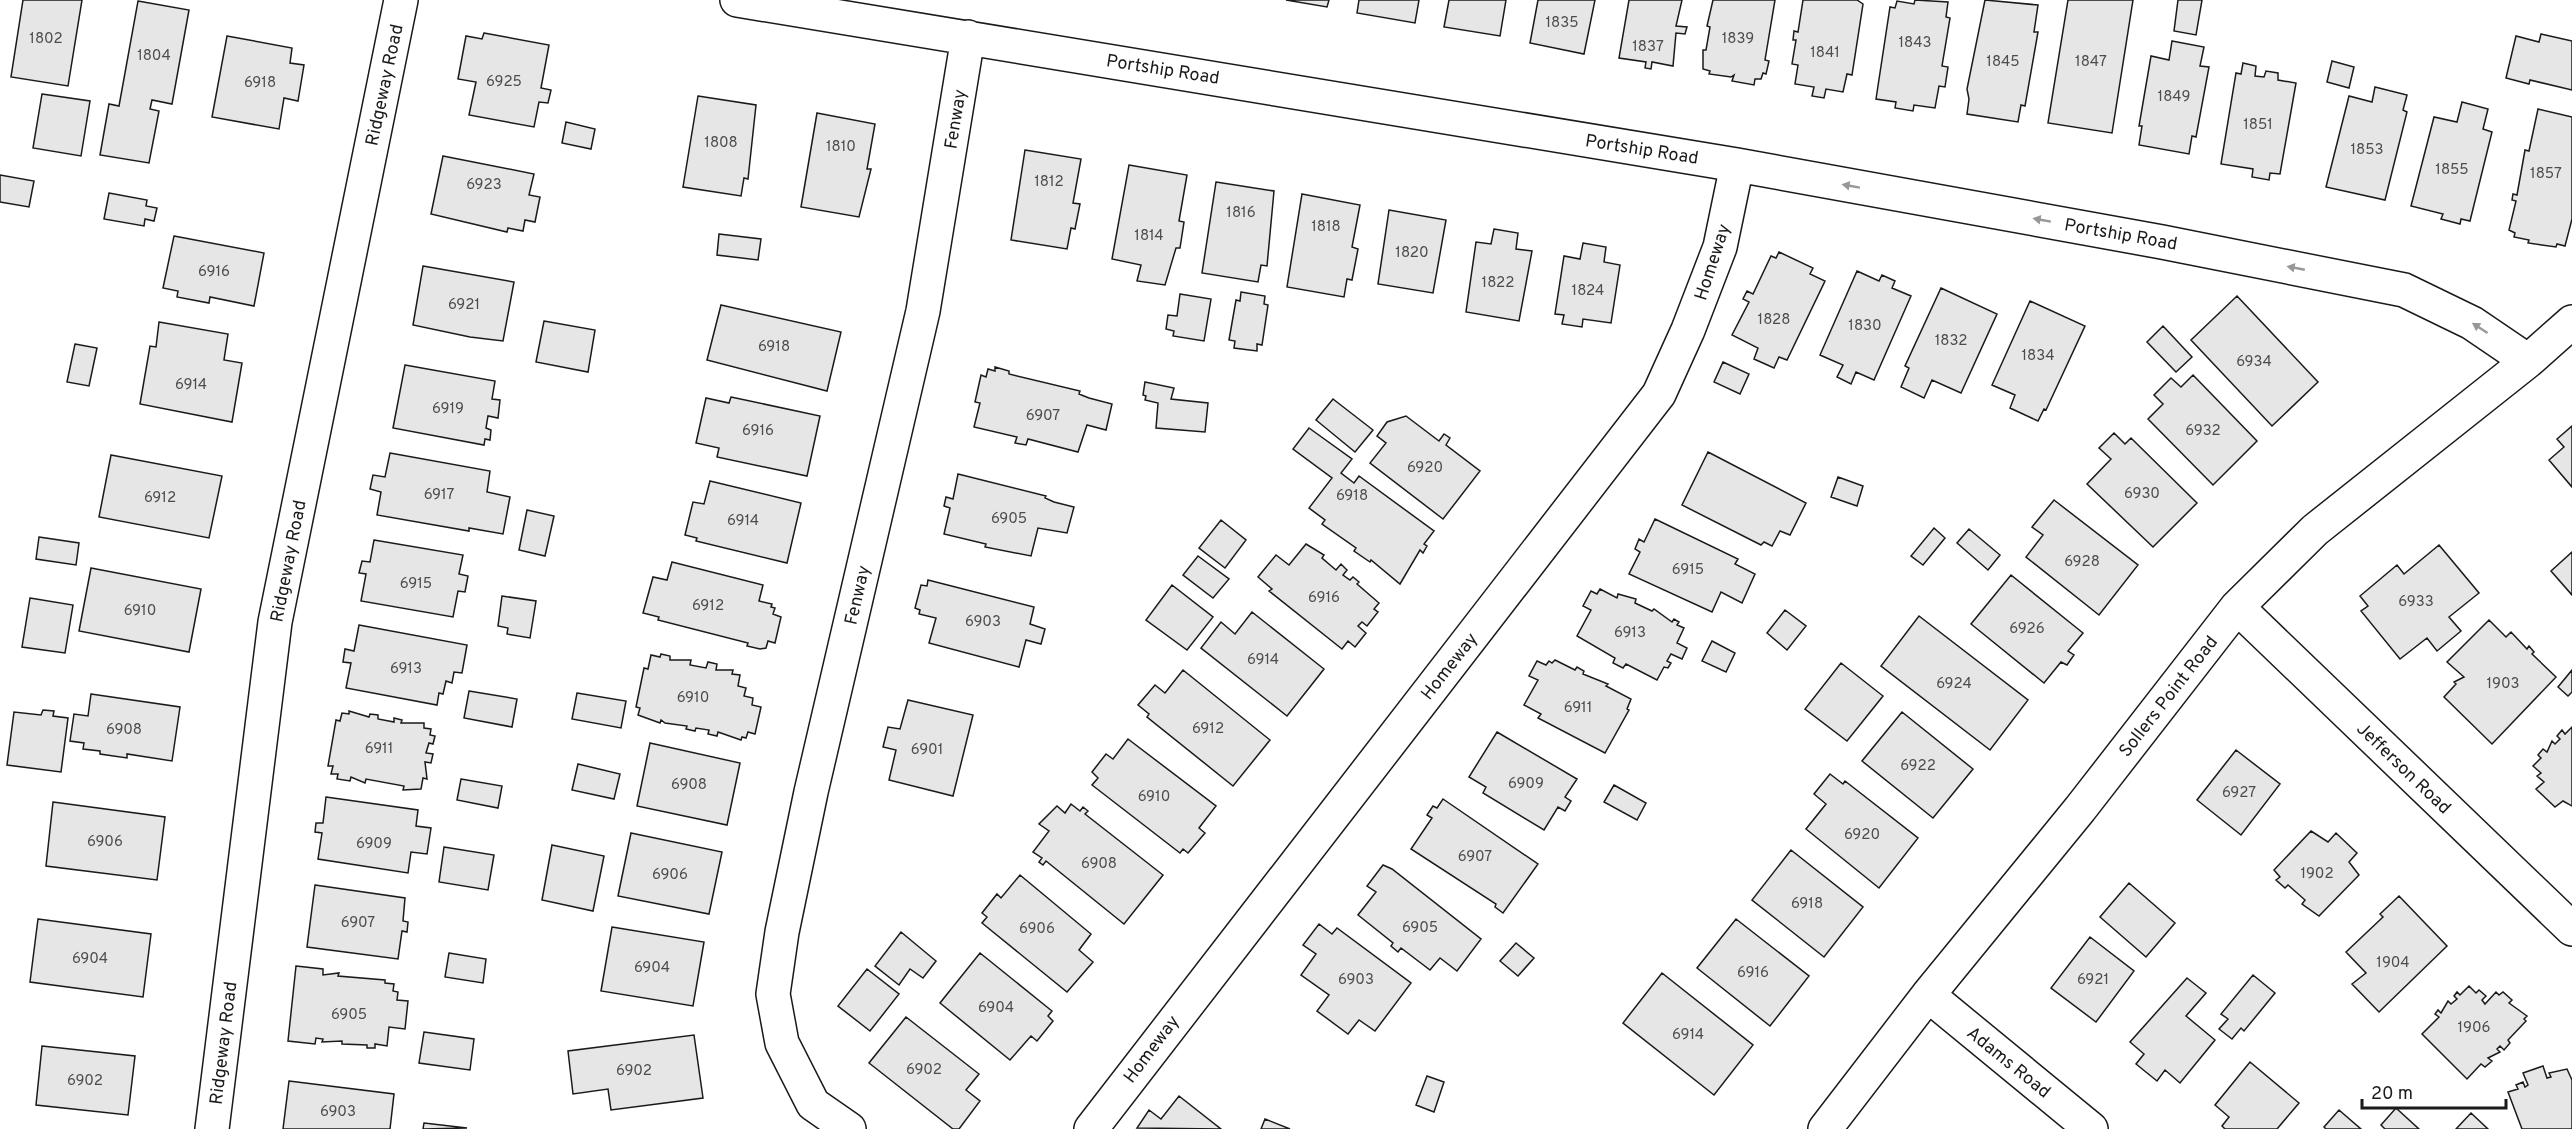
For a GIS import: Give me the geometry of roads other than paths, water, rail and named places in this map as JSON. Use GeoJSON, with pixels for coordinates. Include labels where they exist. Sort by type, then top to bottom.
{"type":"FeatureCollection","features":[{"type":"Feature","properties":{"kind":"street","name":"Ridgeway Road"},"geometry":{"type":"LineString","coordinates":[[212,1129],[275,622],[401,0]]}},
{"type":"Feature","properties":{"kind":"street","name":"Portship Road"},"geometry":{"type":"LineString","coordinates":[[737,0],[1737,165],[2162,242],[2404,290],[2472,323],[2528,361]]}},
{"type":"Feature","properties":{"kind":"street","name":"Fenway"},"geometry":{"type":"LineString","coordinates":[[849,1129],[813,1104],[782,1043],[773,993],[782,932],[811,792],[923,311],[968,37]]}},
{"type":"Feature","properties":{"kind":"street","name":"Homeway"},"geometry":{"type":"LineString","coordinates":[[1091,1129],[1659,394],[1688,330],[1720,247],[1737,165]]}},
{"type":"Feature","properties":{"kind":"street","name":"Sollers Point Road"},"geometry":{"type":"LineString","coordinates":[[1825,1129],[1928,995],[2080,809],[2237,607],[2315,530],[2528,361],[2572,322]]}},
{"type":"Feature","properties":{"kind":"street","name":"Jefferson Road"},"geometry":{"type":"LineString","coordinates":[[2237,607],[2572,929]]}},
{"type":"Feature","properties":{"kind":"street","name":"Adams Road"},"geometry":{"type":"LineString","coordinates":[[1928,995],[2091,1129]]}}]}
